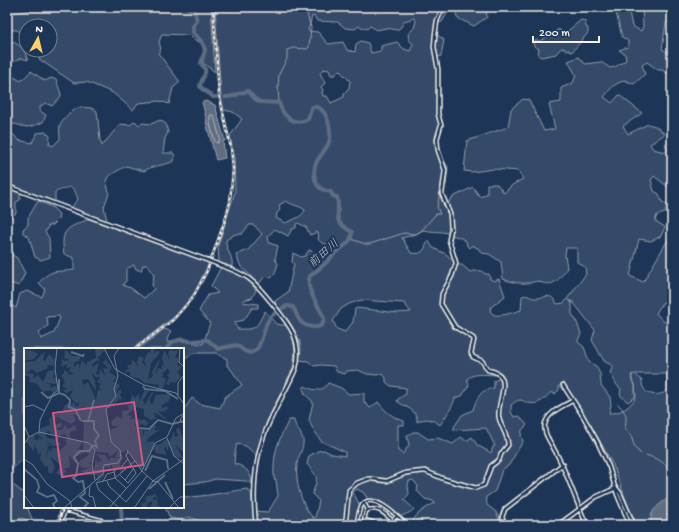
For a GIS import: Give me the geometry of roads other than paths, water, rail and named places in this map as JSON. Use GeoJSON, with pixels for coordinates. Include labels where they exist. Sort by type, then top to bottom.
{"type":"FeatureCollection","features":[{"type":"Feature","properties":{"kind":"main road"},"geometry":{"type":"LineString","coordinates":[[342,525],[346,518],[348,492],[352,486],[357,483],[372,479],[387,481],[406,473],[425,471],[444,479],[476,488],[484,484],[491,466],[499,460],[501,454],[508,445],[505,429],[499,416],[499,403],[504,389],[501,377],[496,372],[488,370],[482,361],[473,357],[471,353],[474,340],[473,338],[456,327],[441,304],[442,294],[452,276],[456,263],[450,244],[450,214],[442,194],[445,170],[438,150],[437,140],[441,125],[438,114],[438,69],[434,46],[436,21],[443,7]]}},
{"type":"Feature","properties":{"kind":"main road"},"geometry":{"type":"LineString","coordinates":[[7,186],[239,272],[258,286],[289,323],[295,336],[297,361],[294,373],[266,430],[257,458],[253,494],[256,525]]}},
{"type":"Feature","properties":{"kind":"main road"},"geometry":{"type":"LineString","coordinates":[[563,385],[597,441],[609,467],[617,494],[630,525]]}},
{"type":"Feature","properties":{"kind":"main road"},"geometry":{"type":"LineString","coordinates":[[573,400],[548,417],[545,424],[546,434],[563,464],[587,525]]}},
{"type":"Feature","properties":{"kind":"main road"},"geometry":{"type":"LineString","coordinates":[[505,525],[502,517],[505,509],[563,464]]}},
{"type":"Feature","properties":{"kind":"main road"},"geometry":{"type":"LineString","coordinates":[[558,525],[596,496],[616,488]]}},
{"type":"Feature","properties":{"kind":"main road"},"geometry":{"type":"LineString","coordinates":[[616,488],[620,493],[634,525]]}},
{"type":"Feature","properties":{"kind":"street"},"geometry":{"type":"LineString","coordinates":[[356,525],[360,508],[368,501],[381,503],[407,525]]}},
{"type":"Feature","properties":{"kind":"street"},"geometry":{"type":"LineString","coordinates":[[364,503],[368,510]]}},
{"type":"Feature","properties":{"kind":"street"},"geometry":{"type":"LineString","coordinates":[[60,525],[65,508],[101,520]]}},
{"type":"Feature","properties":{"kind":"street"},"geometry":{"type":"LineString","coordinates":[[363,525],[366,512],[368,510]]}},
{"type":"Feature","properties":{"kind":"street"},"geometry":{"type":"LineString","coordinates":[[368,510],[379,510],[392,520]]}},
{"type":"Feature","properties":{"kind":"street"},"geometry":{"type":"LineString","coordinates":[[388,525],[397,516]]}},
{"type":"Feature","properties":{"kind":"street"},"geometry":{"type":"LineString","coordinates":[[364,520],[378,525]]}},
{"type":"Feature","properties":{"kind":"street"},"geometry":{"type":"LineString","coordinates":[[399,525],[403,521]]}},
{"type":"Feature","properties":{"kind":"water"},"geometry":{"type":"Polygon","coordinates":[[[206,101],[215,105],[225,141],[223,141],[225,158],[216,160],[202,102],[206,101]]]}},
{"type":"Feature","properties":{"kind":"water"},"geometry":{"type":"Polygon","coordinates":[[[672,495],[672,525],[652,525],[651,515],[653,511],[672,495]]]}},
{"type":"Feature","properties":{"kind":"waterway","name":"前田川"},"geometry":{"type":"LineString","coordinates":[[187,7],[195,13],[197,21],[193,26],[193,32],[202,42],[205,50],[201,63],[205,71],[200,86],[213,97],[216,97]]}},
{"type":"Feature","properties":{"kind":"waterway"},"geometry":{"type":"LineString","coordinates":[[279,103],[279,74],[287,59],[287,50],[293,48],[307,49],[309,47],[311,27],[307,7]]}},
{"type":"Feature","properties":{"kind":"waterway","name":"前田川"},"geometry":{"type":"LineString","coordinates":[[167,348],[172,342],[183,339],[192,341],[208,340],[218,349],[236,345],[246,351],[252,352],[261,341],[269,319],[276,312],[287,306],[293,307],[298,319],[304,324],[311,327],[319,327],[324,318],[311,292],[309,286],[310,276],[346,245],[352,236],[352,232],[345,228],[339,221],[337,197],[333,196],[331,192],[320,188],[315,179],[314,173],[316,163],[327,147],[330,139],[329,124],[323,111],[318,107],[312,107],[308,119],[298,122],[286,116],[279,103],[260,102],[248,91],[231,97],[225,97]]}},
{"type":"Feature","properties":{"kind":"waterway"},"geometry":{"type":"LineString","coordinates":[[439,136],[442,129]]}},
{"type":"Feature","properties":{"kind":"waterway"},"geometry":{"type":"LineString","coordinates":[[351,239],[365,244],[370,244],[404,233],[416,234],[421,231],[436,214],[440,214],[437,207],[441,188],[446,185],[448,167],[442,158],[438,141]]}},
{"type":"Feature","properties":{"kind":"waterway"},"geometry":{"type":"LineString","coordinates":[[672,224],[672,229]]}},
{"type":"Feature","properties":{"kind":"waterway"},"geometry":{"type":"LineString","coordinates":[[618,404],[626,415],[625,428],[631,436],[635,448],[641,454]]}},
{"type":"Feature","properties":{"kind":"waterway"},"geometry":{"type":"LineString","coordinates":[[646,455],[662,462],[668,468],[672,477]]}},
{"type":"Feature","properties":{"kind":"waterway","name":"前田川"},"geometry":{"type":"LineString","coordinates":[[121,508],[122,525]]}},
{"type":"Feature","properties":{"kind":"railway"},"geometry":{"type":"LineString","coordinates":[[136,348],[173,320],[193,297],[207,271],[230,202],[233,169],[231,148],[219,95],[213,7]]}},
{"type":"Feature","properties":{"kind":"railway"},"geometry":{"type":"LineString","coordinates":[[57,525],[62,508]]}}]}
